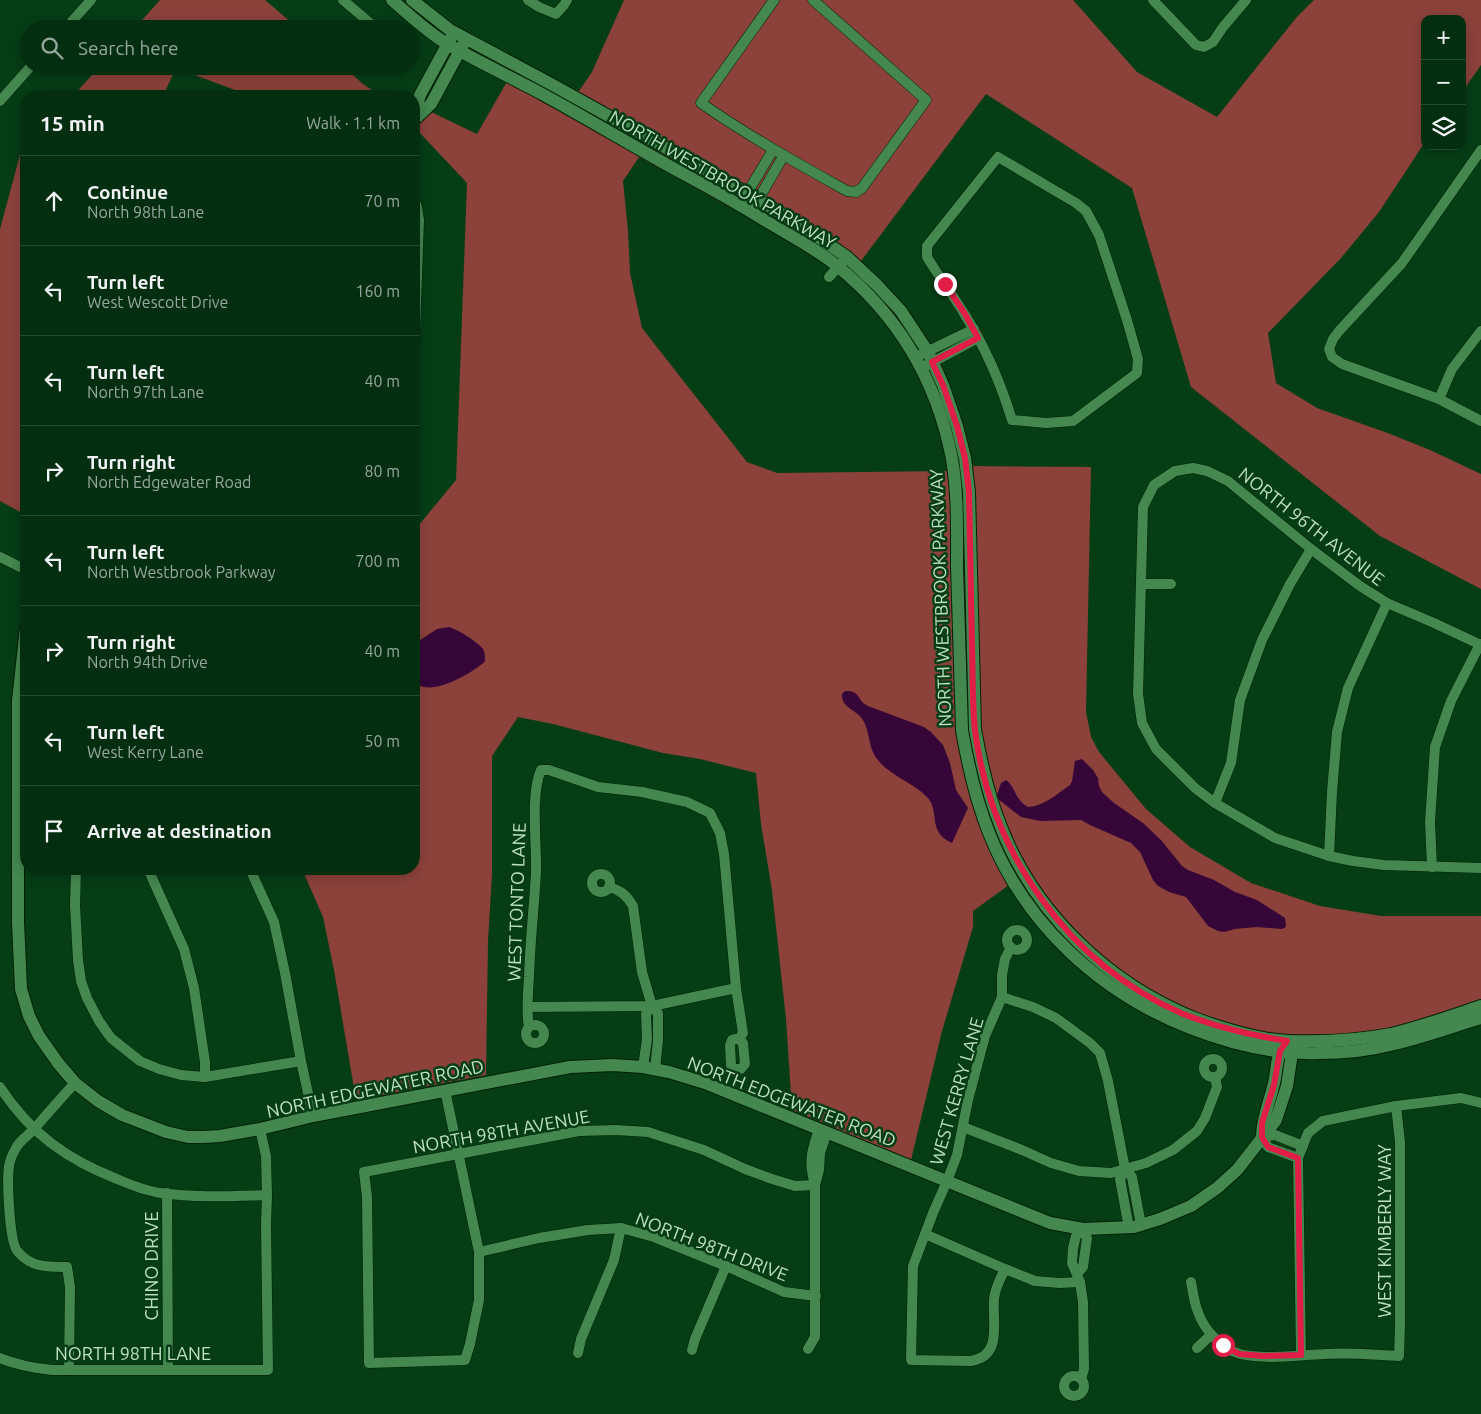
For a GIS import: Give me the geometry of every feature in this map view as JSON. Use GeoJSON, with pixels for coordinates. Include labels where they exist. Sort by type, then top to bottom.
{"type":"FeatureCollection","features":[{"type":"Feature","properties":{"kind":"street"},"geometry":{"type":"LineString","coordinates":[[73,20],[91,0]]}},
{"type":"Feature","properties":{"kind":"street"},"geometry":{"type":"LineString","coordinates":[[343,0],[366,20]]}},
{"type":"Feature","properties":{"kind":"street","name":"NORTH WESTBROOK PARKWAY"},"geometry":{"type":"LineString","coordinates":[[392,0],[416,20]]}},
{"type":"Feature","properties":{"kind":"street","name":"NORTH WESTBROOK PARKWAY"},"geometry":{"type":"LineString","coordinates":[[412,0],[431,16],[466,39],[551,84],[805,228],[843,262]]}},
{"type":"Feature","properties":{"kind":"street"},"geometry":{"type":"LineString","coordinates":[[528,0],[556,14],[566,0]]}},
{"type":"Feature","properties":{"kind":"street"},"geometry":{"type":"LineString","coordinates":[[774,0],[701,103],[773,150],[847,191],[856,192],[862,188],[926,100],[813,0]]}},
{"type":"Feature","properties":{"kind":"street"},"geometry":{"type":"LineString","coordinates":[[1153,0],[1196,45],[1204,47],[1213,42],[1246,0]]}},
{"type":"Feature","properties":{"kind":"street","name":"NORTH WESTBROOK PARKWAY"},"geometry":{"type":"LineString","coordinates":[[420,23],[460,51],[545,96],[798,239],[843,262],[877,285],[901,311],[924,360],[951,406],[965,458],[969,492],[970,540],[966,643]]}},
{"type":"Feature","properties":{"kind":"street"},"geometry":{"type":"LineString","coordinates":[[420,95],[454,32]]}},
{"type":"Feature","properties":{"kind":"street"},"geometry":{"type":"LineString","coordinates":[[420,114],[430,104],[466,39]]}},
{"type":"Feature","properties":{"kind":"street"},"geometry":{"type":"LineString","coordinates":[[0,101],[24,75]]}},
{"type":"Feature","properties":{"kind":"street"},"geometry":{"type":"LineString","coordinates":[[753,197],[773,150]]}},
{"type":"Feature","properties":{"kind":"street"},"geometry":{"type":"LineString","coordinates":[[1480,153],[1402,263],[1339,331],[1329,349],[1332,356],[1342,364],[1439,400],[1481,421]]}},
{"type":"Feature","properties":{"kind":"street"},"geometry":{"type":"LineString","coordinates":[[746,209],[784,155]]}},
{"type":"Feature","properties":{"kind":"street"},"geometry":{"type":"LineString","coordinates":[[998,158],[1076,203],[1086,211],[1100,235],[1127,320],[1138,359],[1137,373],[1073,421],[1046,423],[1012,420],[1005,398],[976,333],[927,257],[927,246],[998,158]]}},
{"type":"Feature","properties":{"kind":"street"},"geometry":{"type":"LineString","coordinates":[[829,277],[843,262]]}},
{"type":"Feature","properties":{"kind":"street"},"geometry":{"type":"LineString","coordinates":[[1439,400],[1452,369],[1481,331]]}},
{"type":"Feature","properties":{"kind":"street"},"geometry":{"type":"LineString","coordinates":[[924,360],[976,333]]}},
{"type":"Feature","properties":{"kind":"street","name":"NORTH WESTBROOK PARKWAY"},"geometry":{"type":"LineString","coordinates":[[924,360],[952,460],[966,643],[979,755],[992,802],[1014,855],[1037,893],[1054,915],[1099,962],[1140,991],[1164,1004],[1206,1022],[1258,1036],[1286,1048],[1340,1052],[1390,1046],[1481,1018]]}},
{"type":"Feature","properties":{"kind":"street"},"geometry":{"type":"LineString","coordinates":[[952,460],[965,458]]}},
{"type":"Feature","properties":{"kind":"street","name":"NORTH 96TH AVENUE"},"geometry":{"type":"LineString","coordinates":[[1141,584],[1143,507],[1154,485],[1176,471],[1193,468],[1207,471],[1228,481],[1311,550],[1360,586],[1387,603],[1480,644]]}},
{"type":"Feature","properties":{"kind":"street"},"geometry":{"type":"LineString","coordinates":[[957,539],[970,540]]}},
{"type":"Feature","properties":{"kind":"street"},"geometry":{"type":"LineString","coordinates":[[1215,804],[1231,762],[1240,700],[1262,640],[1290,584],[1311,550]]}},
{"type":"Feature","properties":{"kind":"street"},"geometry":{"type":"LineString","coordinates":[[0,556],[20,567]]}},
{"type":"Feature","properties":{"kind":"street"},"geometry":{"type":"LineString","coordinates":[[1171,584],[1141,584],[1138,694],[1142,723],[1156,749],[1195,788],[1215,804],[1275,838],[1329,856],[1384,865],[1481,868]]}},
{"type":"Feature","properties":{"kind":"street"},"geometry":{"type":"LineString","coordinates":[[1329,856],[1337,732],[1348,688],[1387,603]]}},
{"type":"Feature","properties":{"kind":"street"},"geometry":{"type":"LineString","coordinates":[[1432,867],[1430,822],[1435,747],[1451,701],[1480,644]]}},
{"type":"Feature","properties":{"kind":"street","name":"NORTH EDGEWATER ROAD"},"geometry":{"type":"LineString","coordinates":[[20,683],[18,701],[20,744]]}},
{"type":"Feature","properties":{"kind":"street","name":"WEST TONTO LANE"},"geometry":{"type":"LineString","coordinates":[[529,1027],[528,1007],[536,872],[536,798],[537,779],[541,770],[549,770],[598,787],[642,792],[687,802],[710,814],[720,834],[724,854],[736,988]]}},
{"type":"Feature","properties":{"kind":"street","name":"NORTH EDGEWATER ROAD"},"geometry":{"type":"LineString","coordinates":[[20,875],[19,961],[21,989],[29,1016],[40,1036],[58,1063],[75,1083],[98,1101],[122,1115],[166,1132],[188,1137],[220,1136],[260,1130],[313,1116],[570,1067],[613,1065],[649,1068],[705,1083],[1050,1223],[1083,1229],[1135,1227],[1160,1220],[1191,1206],[1217,1188],[1237,1170],[1262,1137],[1262,1123],[1286,1048]]}},
{"type":"Feature","properties":{"kind":"street"},"geometry":{"type":"LineString","coordinates":[[76,875],[78,960],[81,981],[87,998],[99,1021],[111,1038],[140,1061],[181,1075],[205,1078],[301,1061]]}},
{"type":"Feature","properties":{"kind":"street"},"geometry":{"type":"LineString","coordinates":[[151,875],[184,949],[194,988],[205,1062],[205,1078]]}},
{"type":"Feature","properties":{"kind":"street"},"geometry":{"type":"LineString","coordinates":[[253,875],[274,922],[286,973],[301,1061],[313,1116]]}},
{"type":"Feature","properties":{"kind":"street"},"geometry":{"type":"LineString","coordinates":[[609,887],[618,889],[628,898],[633,906],[642,972],[652,1006],[658,1013],[658,1040],[649,1068]]}},
{"type":"Feature","properties":{"kind":"street","name":"WEST KERRY LANE"},"geometry":{"type":"LineString","coordinates":[[1005,1270],[996,1289],[994,1299],[994,1336],[986,1355],[978,1360],[910,1360],[913,1266],[957,1155],[968,1100],[985,1036],[1002,997],[1002,974],[1005,959],[1011,947]]}},
{"type":"Feature","properties":{"kind":"street"},"geometry":{"type":"LineString","coordinates":[[528,1007],[652,1006],[736,988],[743,1033],[739,1039]]}},
{"type":"Feature","properties":{"kind":"street"},"geometry":{"type":"LineString","coordinates":[[1002,997],[1033,1007],[1056,1018],[1090,1043],[1100,1053],[1108,1081],[1125,1169],[1132,1177],[1135,1227]]}},
{"type":"Feature","properties":{"kind":"street","name":"NORTH WESTBROOK PARKWAY"},"geometry":{"type":"LineString","coordinates":[[1286,1048],[1391,1034],[1481,1006]]}},
{"type":"Feature","properties":{"kind":"street"},"geometry":{"type":"LineString","coordinates":[[964,1127],[1050,1163],[1079,1171],[1111,1173],[1146,1163],[1172,1150],[1197,1131],[1205,1118],[1217,1088],[1215,1077]]}},
{"type":"Feature","properties":{"kind":"street"},"geometry":{"type":"LineString","coordinates":[[69,1370],[70,1287],[67,1267],[53,1268],[39,1265],[25,1259],[16,1250],[10,1218],[9,1164],[16,1146],[34,1129],[75,1083]]}},
{"type":"Feature","properties":{"kind":"street"},"geometry":{"type":"LineString","coordinates":[[0,1087],[17,1112],[34,1129],[64,1153],[98,1172],[160,1193],[200,1196],[267,1195],[266,1156],[260,1130]]}},
{"type":"Feature","properties":{"kind":"street"},"geometry":{"type":"LineString","coordinates":[[445,1090],[479,1252]]}},
{"type":"Feature","properties":{"kind":"street"},"geometry":{"type":"LineString","coordinates":[[1191,1282],[1197,1311],[1203,1324],[1211,1335],[1223,1345],[1239,1354],[1263,1356],[1301,1355],[1298,1158],[1308,1133],[1323,1121],[1396,1106],[1461,1098],[1481,1103]]}},
{"type":"Feature","properties":{"kind":"street","name":"WEST KIMBERLY WAY"},"geometry":{"type":"LineString","coordinates":[[1301,1355],[1328,1353],[1398,1356],[1400,1326],[1400,1142],[1396,1106]]}},
{"type":"Feature","properties":{"kind":"street","name":"NORTH 98TH AVENUE"},"geometry":{"type":"LineString","coordinates":[[479,1252],[479,1300],[470,1344],[464,1360],[369,1363],[367,1197],[364,1172],[579,1131],[616,1130],[648,1132],[704,1150],[772,1179],[795,1186],[815,1185]]}},
{"type":"Feature","properties":{"kind":"street"},"geometry":{"type":"LineString","coordinates":[[808,1350],[816,1336],[815,1185],[819,1170],[823,1130]]}},
{"type":"Feature","properties":{"kind":"street"},"geometry":{"type":"LineString","coordinates":[[1298,1158],[1268,1147],[1262,1137],[1274,1135],[1303,1146]]}},
{"type":"Feature","properties":{"kind":"street","name":"CHINO DRIVE"},"geometry":{"type":"LineString","coordinates":[[167,1193],[168,1369]]}},
{"type":"Feature","properties":{"kind":"street","name":"NORTH 98TH LANE"},"geometry":{"type":"LineString","coordinates":[[0,1358],[11,1363],[34,1368],[69,1370],[268,1370],[267,1195]]}},
{"type":"Feature","properties":{"kind":"street"},"geometry":{"type":"LineString","coordinates":[[578,1354],[581,1339],[614,1260],[621,1228]]}},
{"type":"Feature","properties":{"kind":"street","name":"NORTH 98TH DRIVE"},"geometry":{"type":"LineString","coordinates":[[479,1252],[539,1238],[588,1230],[621,1228],[654,1237],[784,1292],[816,1296]]}},
{"type":"Feature","properties":{"kind":"street"},"geometry":{"type":"LineString","coordinates":[[1081,1379],[1084,1369],[1083,1302],[1078,1278],[1072,1263],[1076,1236],[1083,1229]]}},
{"type":"Feature","properties":{"kind":"street"},"geometry":{"type":"LineString","coordinates":[[925,1234],[1005,1270],[1035,1281],[1059,1284],[1078,1278]]}},
{"type":"Feature","properties":{"kind":"street"},"geometry":{"type":"LineString","coordinates":[[692,1350],[726,1266]]}},
{"type":"Feature","properties":{"kind":"street"},"geometry":{"type":"LineString","coordinates":[[1197,1348],[1211,1335]]}},
{"type":"Feature","properties":{"kind":"shaded area"},"geometry":{"type":"Polygon","coordinates":[[[160,0],[265,0],[288,20],[142,20],[160,0]]]}},
{"type":"Feature","properties":{"kind":"shaded area"},"geometry":{"type":"Polygon","coordinates":[[[624,0],[1073,0],[1137,72],[1217,117],[1296,18],[1314,0],[1481,0],[1481,65],[1466,86],[1466,15],[1421,15],[1421,148],[1379,212],[1341,258],[1268,333],[1276,383],[1317,408],[1430,450],[1481,474],[1481,589],[1380,536],[1191,387],[1132,188],[986,94],[861,261],[918,326],[970,466],[1091,467],[1086,712],[1091,737],[1099,752],[1146,809],[1190,847],[1251,883],[1320,906],[1381,916],[1481,916],[1481,1012],[1369,1043],[1227,1033],[1078,949],[1043,913],[1020,877],[973,911],[973,927],[942,1031],[911,1160],[792,1110],[786,1019],[772,890],[761,824],[756,773],[700,759],[663,753],[553,724],[518,717],[492,756],[492,874],[488,941],[486,1075],[356,1100],[323,917],[305,875],[420,875],[420,524],[456,480],[467,183],[420,133],[420,114],[427,110],[477,134],[512,73],[572,101],[592,72],[624,0]],[[639,157],[623,181],[630,273],[642,328],[747,462],[777,473],[947,471],[943,438],[912,364],[890,329],[863,297],[832,269],[803,248],[639,157]]]}},
{"type":"Feature","properties":{"kind":"shaded area"},"geometry":{"type":"Polygon","coordinates":[[[92,75],[173,75],[166,90],[78,90],[92,75]]]}},
{"type":"Feature","properties":{"kind":"shaded area"},"geometry":{"type":"Polygon","coordinates":[[[195,75],[353,75],[372,90],[235,90],[195,75]]]}},
{"type":"Feature","properties":{"kind":"shaded area"},"geometry":{"type":"Polygon","coordinates":[[[20,155],[20,512],[0,501],[0,229],[20,155]]]}},
{"type":"Feature","properties":{"kind":"shaded area"},"geometry":{"type":"Polygon","coordinates":[[[449,627],[467,636],[483,649],[485,661],[461,678],[438,686],[428,687],[420,685],[420,640],[437,629],[449,627]]]}},
{"type":"Feature","properties":{"kind":"shaded area"},"geometry":{"type":"Polygon","coordinates":[[[845,691],[854,692],[868,706],[924,727],[943,745],[950,763],[956,790],[968,808],[952,843],[939,833],[928,798],[888,770],[877,759],[863,721],[860,716],[843,702],[842,694],[845,691]]]}},
{"type":"Feature","properties":{"kind":"shaded area"},"geometry":{"type":"Polygon","coordinates":[[[1082,759],[1098,778],[1102,792],[1114,803],[1143,823],[1161,840],[1182,866],[1214,880],[1235,892],[1257,900],[1285,918],[1286,927],[1282,929],[1256,927],[1224,932],[1218,931],[1208,926],[1186,897],[1169,892],[1158,886],[1153,880],[1140,852],[1131,843],[1081,820],[1040,821],[1021,817],[998,799],[997,795],[1001,783],[1006,780],[1023,804],[1028,807],[1045,802],[1070,785],[1075,761],[1082,759]]]}},
{"type":"Feature","properties":{"kind":"route"},"geometry":{"type":"LineString","coordinates":[[945,284],[978,338],[932,362],[951,406],[965,458],[969,492],[975,729],[985,780],[1002,829],[1014,855],[1037,893],[1073,937],[1099,962],[1140,991],[1181,1013],[1236,1031],[1287,1041],[1280,1051],[1274,1085],[1262,1123],[1262,1137],[1268,1147],[1298,1158],[1301,1355],[1263,1356],[1239,1354],[1223,1345]]}}]}
